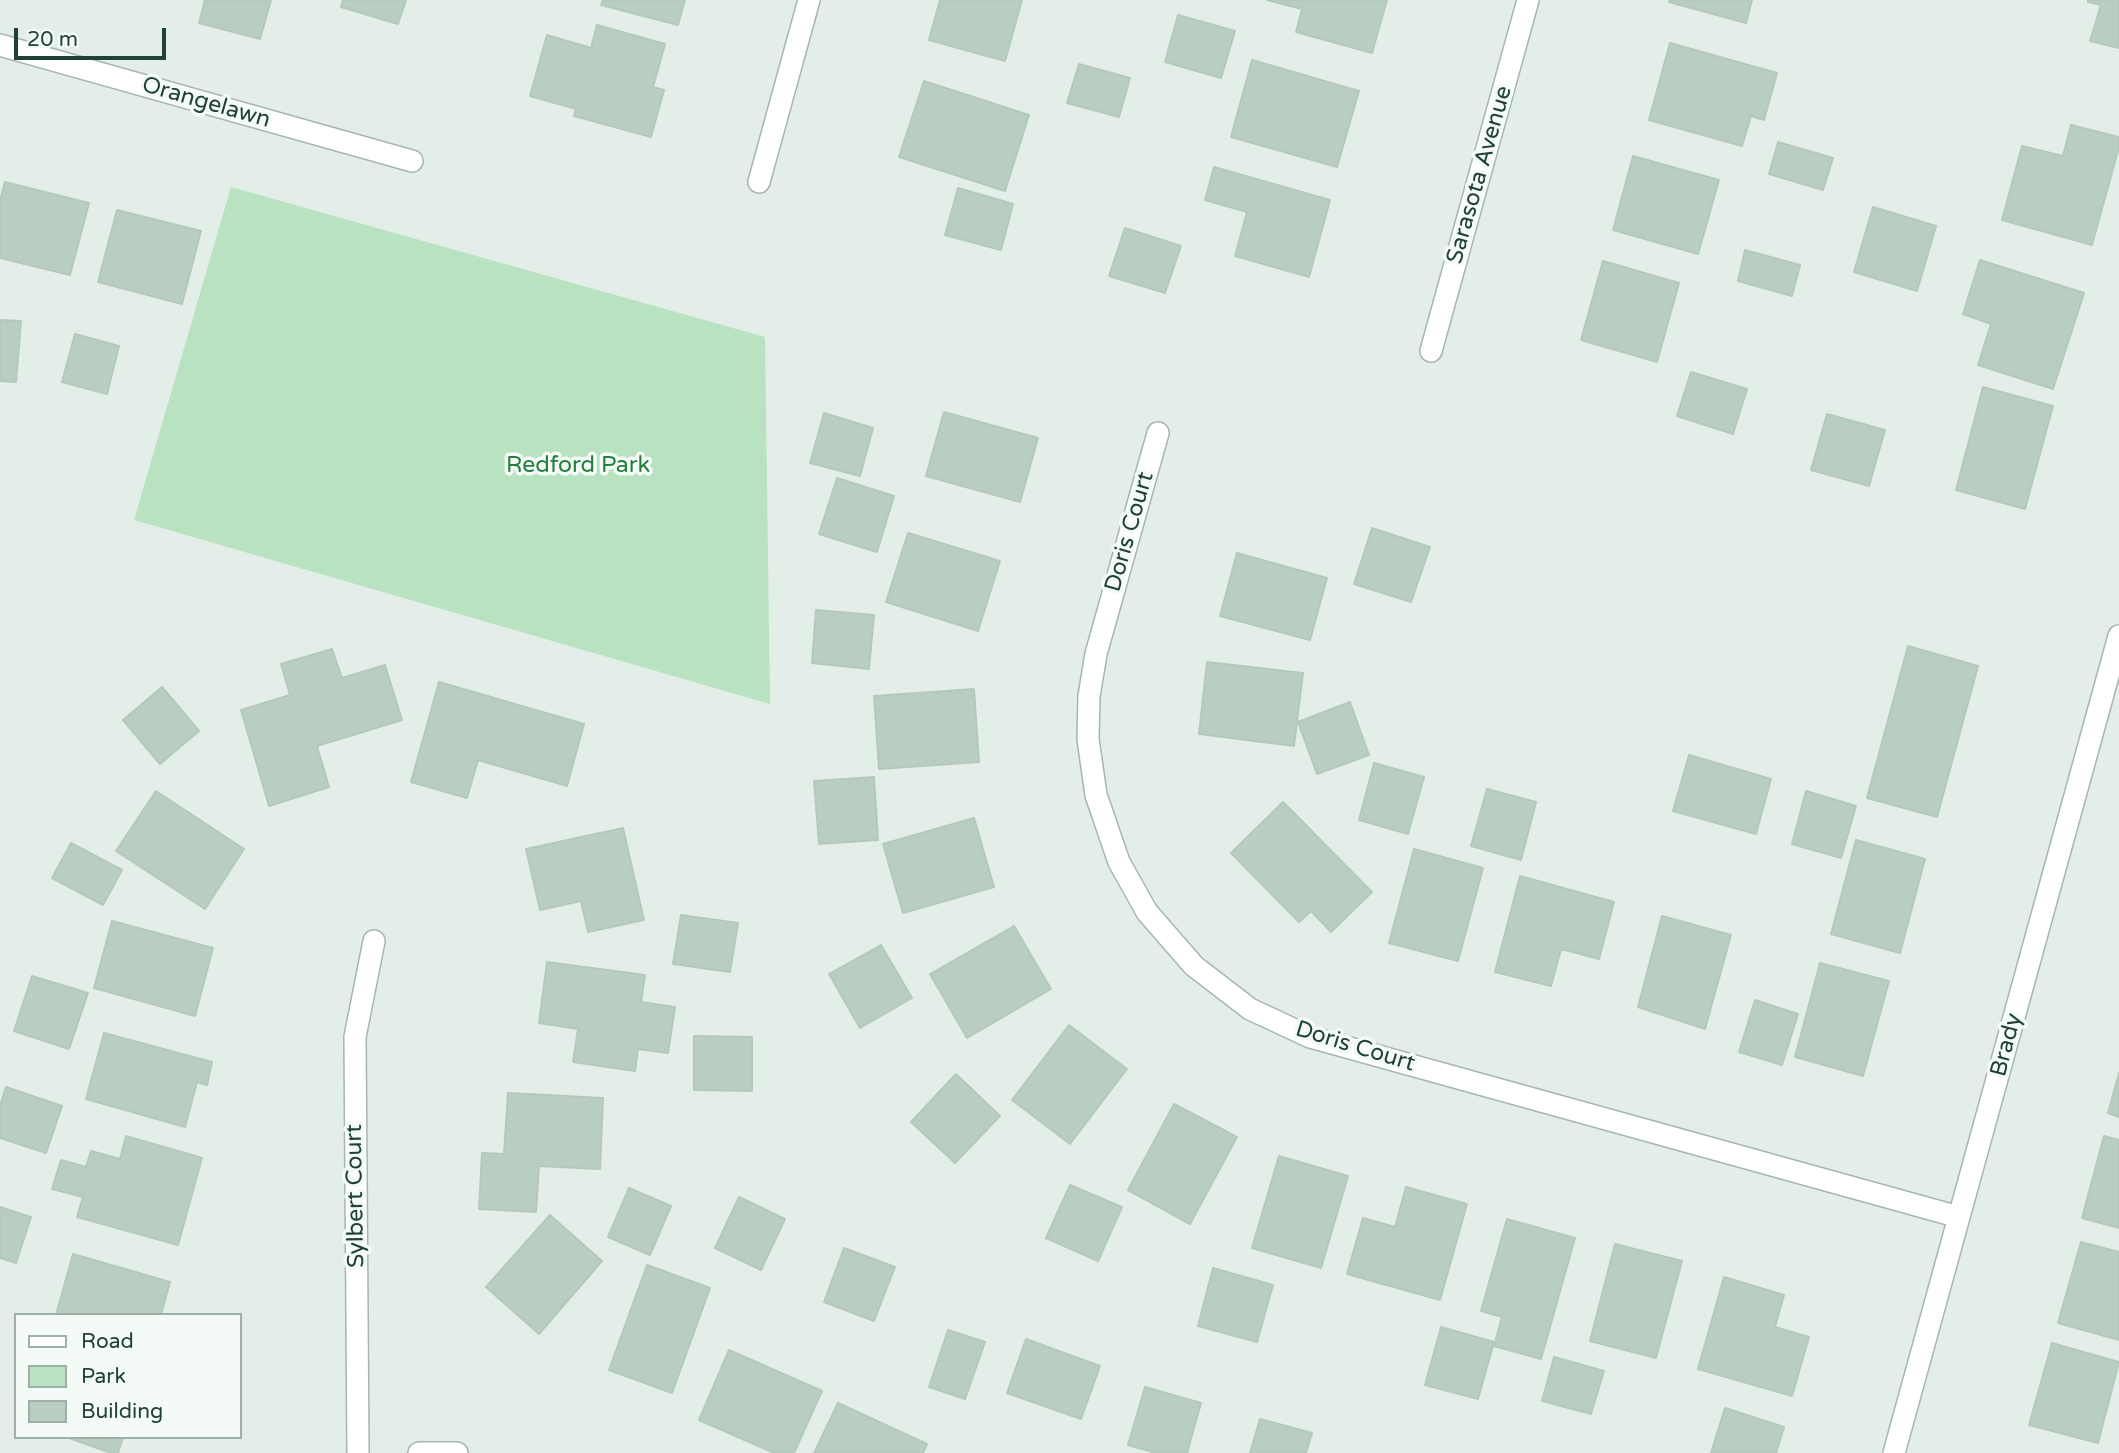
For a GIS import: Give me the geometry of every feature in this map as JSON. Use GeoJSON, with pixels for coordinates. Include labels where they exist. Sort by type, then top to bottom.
{"type":"FeatureCollection","features":[{"type":"Feature","properties":{"kind":"street"},"geometry":{"type":"LineString","coordinates":[[759,182],[809,0]]}},
{"type":"Feature","properties":{"kind":"street","name":"Sarasota Avenue"},"geometry":{"type":"LineString","coordinates":[[1431,351],[1528,0]]}},
{"type":"Feature","properties":{"kind":"street","name":"Orangelawn"},"geometry":{"type":"LineString","coordinates":[[0,45],[412,161]]}},
{"type":"Feature","properties":{"kind":"street","name":"Doris Court"},"geometry":{"type":"LineString","coordinates":[[1158,433],[1096,654],[1089,696],[1088,739],[1096,795],[1119,862],[1147,912],[1194,966],[1250,1009],[1310,1037],[1959,1217]]}},
{"type":"Feature","properties":{"kind":"street","name":"Brady"},"geometry":{"type":"LineString","coordinates":[[1894,1453],[2119,636]]}},
{"type":"Feature","properties":{"kind":"street","name":"Sylbert Court"},"geometry":{"type":"LineString","coordinates":[[358,1453],[355,1037],[374,941]]}},
{"type":"Feature","properties":{"kind":"street"},"geometry":{"type":"LineString","coordinates":[[419,1453],[457,1453]]}},
{"type":"Feature","properties":{"kind":"green space","name":"Redford Park"},"geometry":{"type":"Polygon","coordinates":[[[231,187],[765,337],[770,704],[134,520],[231,187]]]}},
{"type":"Feature","properties":{"kind":"building"},"geometry":{"type":"Polygon","coordinates":[[[205,0],[271,0],[260,39],[199,23],[205,0]]]}},
{"type":"Feature","properties":{"kind":"building"},"geometry":{"type":"Polygon","coordinates":[[[343,0],[406,0],[398,24],[341,7],[343,0]]]}},
{"type":"Feature","properties":{"kind":"building"},"geometry":{"type":"Polygon","coordinates":[[[603,0],[685,0],[678,25],[601,5],[603,0]]]}},
{"type":"Feature","properties":{"kind":"building"},"geometry":{"type":"Polygon","coordinates":[[[940,0],[1022,0],[1005,61],[929,40],[940,0]]]}},
{"type":"Feature","properties":{"kind":"building"},"geometry":{"type":"Polygon","coordinates":[[[1267,0],[1387,0],[1372,53],[1296,32],[1302,9],[1267,0]]]}},
{"type":"Feature","properties":{"kind":"building"},"geometry":{"type":"Polygon","coordinates":[[[1752,0],[1746,23],[1669,2],[1752,0]]]}},
{"type":"Feature","properties":{"kind":"building"},"geometry":{"type":"Polygon","coordinates":[[[2088,0],[2119,0],[2119,48],[2090,41],[2101,5],[2088,0]]]}},
{"type":"Feature","properties":{"kind":"building"},"geometry":{"type":"Polygon","coordinates":[[[1178,15],[1235,31],[1221,78],[1165,62],[1178,15]]]}},
{"type":"Feature","properties":{"kind":"building"},"geometry":{"type":"Polygon","coordinates":[[[597,25],[665,44],[653,87],[664,90],[651,137],[574,116],[576,109],[530,96],[547,35],[591,48],[597,25]]]}},
{"type":"Feature","properties":{"kind":"building"},"geometry":{"type":"Polygon","coordinates":[[[1670,43],[1777,73],[1764,120],[1751,116],[1742,146],[1649,120],[1670,43]]]}},
{"type":"Feature","properties":{"kind":"building"},"geometry":{"type":"Polygon","coordinates":[[[1252,60],[1359,91],[1337,167],[1231,137],[1252,60]]]}},
{"type":"Feature","properties":{"kind":"building"},"geometry":{"type":"Polygon","coordinates":[[[1079,64],[1130,78],[1119,117],[1067,103],[1079,64]]]}},
{"type":"Feature","properties":{"kind":"building"},"geometry":{"type":"Polygon","coordinates":[[[924,81],[1029,115],[1005,191],[899,157],[924,81]]]}},
{"type":"Feature","properties":{"kind":"building"},"geometry":{"type":"Polygon","coordinates":[[[2071,125],[2119,137],[2119,147],[2092,245],[2002,220],[2022,146],[2063,156],[2071,125]]]}},
{"type":"Feature","properties":{"kind":"building"},"geometry":{"type":"Polygon","coordinates":[[[1778,142],[1833,158],[1823,190],[1769,174],[1778,142]]]}},
{"type":"Feature","properties":{"kind":"building"},"geometry":{"type":"Polygon","coordinates":[[[1633,156],[1719,180],[1698,254],[1613,230],[1633,156]]]}},
{"type":"Feature","properties":{"kind":"building"},"geometry":{"type":"Polygon","coordinates":[[[1214,167],[1330,200],[1309,277],[1235,256],[1247,212],[1205,200],[1214,167]]]}},
{"type":"Feature","properties":{"kind":"building"},"geometry":{"type":"Polygon","coordinates":[[[5,182],[89,203],[70,275],[0,258],[0,201],[5,182]]]}},
{"type":"Feature","properties":{"kind":"building"},"geometry":{"type":"Polygon","coordinates":[[[958,188],[1013,204],[1001,250],[945,235],[958,188]]]}},
{"type":"Feature","properties":{"kind":"building"},"geometry":{"type":"Polygon","coordinates":[[[1873,207],[1936,226],[1917,291],[1854,272],[1873,207]]]}},
{"type":"Feature","properties":{"kind":"building"},"geometry":{"type":"Polygon","coordinates":[[[117,210],[201,231],[182,304],[98,282],[117,210]]]}},
{"type":"Feature","properties":{"kind":"building"},"geometry":{"type":"Polygon","coordinates":[[[1125,228],[1181,246],[1165,293],[1109,276],[1125,228]]]}},
{"type":"Feature","properties":{"kind":"building"},"geometry":{"type":"Polygon","coordinates":[[[1745,250],[1800,265],[1792,296],[1738,281],[1745,250]]]}},
{"type":"Feature","properties":{"kind":"building"},"geometry":{"type":"Polygon","coordinates":[[[1980,260],[2084,293],[2053,389],[1978,365],[1991,324],[1963,314],[1980,260]]]}},
{"type":"Feature","properties":{"kind":"building"},"geometry":{"type":"Polygon","coordinates":[[[1603,261],[1679,283],[1657,362],[1581,340],[1603,261]]]}},
{"type":"Feature","properties":{"kind":"building"},"geometry":{"type":"Polygon","coordinates":[[[0,320],[21,321],[16,382],[0,381],[0,320]]]}},
{"type":"Feature","properties":{"kind":"building"},"geometry":{"type":"Polygon","coordinates":[[[75,334],[119,346],[107,394],[62,382],[75,334]]]}},
{"type":"Feature","properties":{"kind":"building"},"geometry":{"type":"Polygon","coordinates":[[[1691,372],[1747,389],[1733,434],[1677,416],[1691,372]]]}},
{"type":"Feature","properties":{"kind":"building"},"geometry":{"type":"Polygon","coordinates":[[[1983,387],[2053,406],[2025,509],[1956,490],[1983,387]]]}},
{"type":"Feature","properties":{"kind":"building"},"geometry":{"type":"Polygon","coordinates":[[[944,412],[1038,438],[1020,502],[926,476],[944,412]]]}},
{"type":"Feature","properties":{"kind":"building"},"geometry":{"type":"Polygon","coordinates":[[[824,413],[873,428],[860,476],[810,463],[824,413]]]}},
{"type":"Feature","properties":{"kind":"building"},"geometry":{"type":"Polygon","coordinates":[[[1827,414],[1885,430],[1869,486],[1811,470],[1827,414]]]}},
{"type":"Feature","properties":{"kind":"building"},"geometry":{"type":"Polygon","coordinates":[[[837,478],[894,496],[877,552],[819,534],[837,478]]]}},
{"type":"Feature","properties":{"kind":"building"},"geometry":{"type":"Polygon","coordinates":[[[1372,528],[1430,547],[1411,602],[1354,584],[1372,528]]]}},
{"type":"Feature","properties":{"kind":"building"},"geometry":{"type":"Polygon","coordinates":[[[908,533],[1000,561],[978,631],[886,602],[908,533]]]}},
{"type":"Feature","properties":{"kind":"building"},"geometry":{"type":"Polygon","coordinates":[[[1237,553],[1327,578],[1310,640],[1220,616],[1237,553]]]}},
{"type":"Feature","properties":{"kind":"building"},"geometry":{"type":"Polygon","coordinates":[[[816,610],[874,615],[869,669],[812,663],[816,610]]]}},
{"type":"Feature","properties":{"kind":"building"},"geometry":{"type":"Polygon","coordinates":[[[1908,646],[1978,666],[1937,817],[1867,798],[1908,646]]]}},
{"type":"Feature","properties":{"kind":"building"},"geometry":{"type":"Polygon","coordinates":[[[332,649],[342,678],[385,665],[402,720],[317,746],[329,787],[269,806],[241,710],[290,695],[281,664],[332,649]]]}},
{"type":"Feature","properties":{"kind":"building"},"geometry":{"type":"Polygon","coordinates":[[[1207,662],[1303,673],[1294,746],[1199,734],[1207,662]]]}},
{"type":"Feature","properties":{"kind":"building"},"geometry":{"type":"Polygon","coordinates":[[[439,682],[584,724],[567,786],[478,760],[467,798],[411,782],[439,682]]]}},
{"type":"Feature","properties":{"kind":"building"},"geometry":{"type":"Polygon","coordinates":[[[162,687],[199,731],[160,764],[123,720],[162,687]]]}},
{"type":"Feature","properties":{"kind":"building"},"geometry":{"type":"Polygon","coordinates":[[[974,689],[979,762],[879,769],[874,696],[974,689]]]}},
{"type":"Feature","properties":{"kind":"building"},"geometry":{"type":"Polygon","coordinates":[[[1350,702],[1369,755],[1317,774],[1298,722],[1350,702]]]}},
{"type":"Feature","properties":{"kind":"building"},"geometry":{"type":"Polygon","coordinates":[[[1689,755],[1771,779],[1756,834],[1673,811],[1689,755]]]}},
{"type":"Feature","properties":{"kind":"building"},"geometry":{"type":"Polygon","coordinates":[[[1374,763],[1424,777],[1408,834],[1359,820],[1374,763]]]}},
{"type":"Feature","properties":{"kind":"building"},"geometry":{"type":"Polygon","coordinates":[[[874,777],[878,840],[819,844],[814,781],[874,777]]]}},
{"type":"Feature","properties":{"kind":"building"},"geometry":{"type":"Polygon","coordinates":[[[1487,789],[1536,802],[1521,860],[1471,846],[1487,789]]]}},
{"type":"Feature","properties":{"kind":"building"},"geometry":{"type":"Polygon","coordinates":[[[156,791],[244,849],[205,909],[116,851],[156,791]]]}},
{"type":"Feature","properties":{"kind":"building"},"geometry":{"type":"Polygon","coordinates":[[[1806,791],[1856,806],[1841,858],[1792,844],[1806,791]]]}},
{"type":"Feature","properties":{"kind":"building"},"geometry":{"type":"Polygon","coordinates":[[[1283,802],[1372,892],[1331,932],[1311,911],[1299,922],[1231,853],[1283,802]]]}},
{"type":"Feature","properties":{"kind":"building"},"geometry":{"type":"Polygon","coordinates":[[[974,818],[994,887],[903,913],[883,844],[974,818]]]}},
{"type":"Feature","properties":{"kind":"building"},"geometry":{"type":"Polygon","coordinates":[[[623,828],[644,920],[588,932],[581,901],[540,910],[526,849],[623,828]]]}},
{"type":"Feature","properties":{"kind":"building"},"geometry":{"type":"Polygon","coordinates":[[[1856,840],[1925,859],[1900,953],[1831,934],[1856,840]]]}},
{"type":"Feature","properties":{"kind":"building"},"geometry":{"type":"Polygon","coordinates":[[[71,843],[122,870],[103,905],[52,878],[71,843]]]}},
{"type":"Feature","properties":{"kind":"building"},"geometry":{"type":"Polygon","coordinates":[[[1414,849],[1483,868],[1458,961],[1389,943],[1414,849]]]}},
{"type":"Feature","properties":{"kind":"building"},"geometry":{"type":"Polygon","coordinates":[[[1520,876],[1614,902],[1599,959],[1561,949],[1551,986],[1495,972],[1520,876]]]}},
{"type":"Feature","properties":{"kind":"building"},"geometry":{"type":"Polygon","coordinates":[[[681,915],[738,923],[730,972],[673,964],[681,915]]]}},
{"type":"Feature","properties":{"kind":"building"},"geometry":{"type":"Polygon","coordinates":[[[1662,916],[1731,935],[1705,1029],[1638,1007],[1662,916]]]}},
{"type":"Feature","properties":{"kind":"building"},"geometry":{"type":"Polygon","coordinates":[[[112,921],[213,948],[195,1016],[94,988],[112,921]]]}},
{"type":"Feature","properties":{"kind":"building"},"geometry":{"type":"Polygon","coordinates":[[[1014,926],[1051,989],[967,1038],[930,974],[1014,926]]]}},
{"type":"Feature","properties":{"kind":"building"},"geometry":{"type":"Polygon","coordinates":[[[881,945],[912,998],[860,1028],[829,974],[881,945]]]}},
{"type":"Feature","properties":{"kind":"building"},"geometry":{"type":"Polygon","coordinates":[[[547,962],[645,975],[641,1002],[675,1007],[668,1053],[638,1049],[635,1071],[573,1062],[578,1029],[539,1023],[547,962]]]}},
{"type":"Feature","properties":{"kind":"building"},"geometry":{"type":"Polygon","coordinates":[[[1820,963],[1889,981],[1863,1076],[1795,1057],[1820,963]]]}},
{"type":"Feature","properties":{"kind":"building"},"geometry":{"type":"Polygon","coordinates":[[[32,976],[88,993],[69,1049],[14,1031],[32,976]]]}},
{"type":"Feature","properties":{"kind":"building"},"geometry":{"type":"Polygon","coordinates":[[[1755,1000],[1798,1014],[1782,1065],[1739,1052],[1755,1000]]]}},
{"type":"Feature","properties":{"kind":"building"},"geometry":{"type":"Polygon","coordinates":[[[1069,1025],[1127,1069],[1070,1144],[1012,1100],[1069,1025]]]}},
{"type":"Feature","properties":{"kind":"building"},"geometry":{"type":"Polygon","coordinates":[[[104,1033],[212,1062],[207,1085],[197,1082],[185,1127],[86,1099],[104,1033]]]}},
{"type":"Feature","properties":{"kind":"building"},"geometry":{"type":"Polygon","coordinates":[[[694,1036],[752,1037],[752,1091],[694,1090],[694,1036]]]}},
{"type":"Feature","properties":{"kind":"building"},"geometry":{"type":"Polygon","coordinates":[[[2119,1073],[2119,1117],[2108,1113],[2119,1073]]]}},
{"type":"Feature","properties":{"kind":"building"},"geometry":{"type":"Polygon","coordinates":[[[956,1074],[1000,1116],[955,1163],[911,1122],[956,1074]]]}},
{"type":"Feature","properties":{"kind":"building"},"geometry":{"type":"Polygon","coordinates":[[[6,1087],[62,1106],[46,1153],[0,1138],[0,1106],[6,1087]]]}},
{"type":"Feature","properties":{"kind":"building"},"geometry":{"type":"Polygon","coordinates":[[[508,1093],[603,1098],[600,1169],[539,1166],[536,1212],[479,1209],[482,1153],[504,1154],[508,1093]]]}},
{"type":"Feature","properties":{"kind":"building"},"geometry":{"type":"Polygon","coordinates":[[[1174,1104],[1237,1137],[1190,1224],[1128,1190],[1174,1104]]]}},
{"type":"Feature","properties":{"kind":"building"},"geometry":{"type":"Polygon","coordinates":[[[126,1136],[202,1158],[178,1245],[77,1217],[83,1197],[52,1189],[61,1160],[86,1167],[91,1151],[120,1159],[126,1136]]]}},
{"type":"Feature","properties":{"kind":"building"},"geometry":{"type":"Polygon","coordinates":[[[2104,1136],[2119,1140],[2119,1228],[2082,1218],[2104,1136]]]}},
{"type":"Feature","properties":{"kind":"building"},"geometry":{"type":"Polygon","coordinates":[[[1279,1156],[1348,1176],[1321,1268],[1252,1248],[1279,1156]]]}},
{"type":"Feature","properties":{"kind":"building"},"geometry":{"type":"Polygon","coordinates":[[[1070,1185],[1122,1207],[1098,1261],[1046,1238],[1070,1185]]]}},
{"type":"Feature","properties":{"kind":"building"},"geometry":{"type":"Polygon","coordinates":[[[1406,1187],[1467,1204],[1440,1300],[1347,1274],[1363,1218],[1395,1227],[1406,1187]]]}},
{"type":"Feature","properties":{"kind":"building"},"geometry":{"type":"Polygon","coordinates":[[[629,1188],[671,1206],[650,1255],[608,1237],[629,1188]]]}},
{"type":"Feature","properties":{"kind":"building"},"geometry":{"type":"Polygon","coordinates":[[[739,1197],[785,1219],[761,1270],[715,1248],[739,1197]]]}},
{"type":"Feature","properties":{"kind":"building"},"geometry":{"type":"Polygon","coordinates":[[[0,1207],[31,1217],[16,1263],[0,1258],[0,1207]]]}},
{"type":"Feature","properties":{"kind":"building"},"geometry":{"type":"Polygon","coordinates":[[[550,1215],[602,1261],[539,1334],[486,1287],[550,1215]]]}},
{"type":"Feature","properties":{"kind":"building"},"geometry":{"type":"Polygon","coordinates":[[[1507,1219],[1575,1238],[1541,1359],[1494,1346],[1502,1317],[1481,1311],[1507,1219]]]}},
{"type":"Feature","properties":{"kind":"building"},"geometry":{"type":"Polygon","coordinates":[[[2081,1242],[2119,1252],[2119,1340],[2058,1323],[2081,1242]]]}},
{"type":"Feature","properties":{"kind":"building"},"geometry":{"type":"Polygon","coordinates":[[[1615,1244],[1682,1261],[1656,1358],[1590,1341],[1615,1244]]]}},
{"type":"Feature","properties":{"kind":"building"},"geometry":{"type":"Polygon","coordinates":[[[844,1248],[895,1267],[874,1321],[824,1302],[844,1248]]]}},
{"type":"Feature","properties":{"kind":"building"},"geometry":{"type":"Polygon","coordinates":[[[73,1254],[170,1282],[162,1313],[57,1313],[73,1254]]]}},
{"type":"Feature","properties":{"kind":"building"},"geometry":{"type":"Polygon","coordinates":[[[647,1265],[710,1288],[672,1393],[609,1370],[647,1265]]]}},
{"type":"Feature","properties":{"kind":"building"},"geometry":{"type":"Polygon","coordinates":[[[1213,1268],[1273,1285],[1257,1342],[1198,1326],[1213,1268]]]}},
{"type":"Feature","properties":{"kind":"building"},"geometry":{"type":"Polygon","coordinates":[[[1724,1277],[1784,1295],[1775,1327],[1809,1337],[1792,1396],[1698,1369],[1724,1277]]]}},
{"type":"Feature","properties":{"kind":"building"},"geometry":{"type":"Polygon","coordinates":[[[1441,1327],[1494,1342],[1478,1399],[1425,1385],[1441,1327]]]}},
{"type":"Feature","properties":{"kind":"building"},"geometry":{"type":"Polygon","coordinates":[[[948,1330],[985,1342],[965,1399],[929,1387],[948,1330]]]}},
{"type":"Feature","properties":{"kind":"building"},"geometry":{"type":"Polygon","coordinates":[[[1026,1339],[1100,1366],[1081,1419],[1007,1393],[1026,1339]]]}},
{"type":"Feature","properties":{"kind":"building"},"geometry":{"type":"Polygon","coordinates":[[[2052,1343],[2119,1362],[2098,1443],[2029,1425],[2052,1343]]]}},
{"type":"Feature","properties":{"kind":"building"},"geometry":{"type":"Polygon","coordinates":[[[729,1350],[822,1391],[794,1453],[774,1453],[699,1420],[729,1350]]]}},
{"type":"Feature","properties":{"kind":"building"},"geometry":{"type":"Polygon","coordinates":[[[1554,1357],[1604,1371],[1591,1414],[1542,1401],[1554,1357]]]}},
{"type":"Feature","properties":{"kind":"building"},"geometry":{"type":"Polygon","coordinates":[[[1145,1387],[1201,1403],[1187,1453],[1156,1453],[1128,1445],[1145,1387]]]}},
{"type":"Feature","properties":{"kind":"building"},"geometry":{"type":"Polygon","coordinates":[[[838,1403],[927,1444],[923,1453],[814,1453],[838,1403]]]}},
{"type":"Feature","properties":{"kind":"building"},"geometry":{"type":"Polygon","coordinates":[[[1725,1408],[1784,1427],[1776,1453],[1711,1453],[1725,1408]]]}},
{"type":"Feature","properties":{"kind":"building"},"geometry":{"type":"Polygon","coordinates":[[[1260,1419],[1312,1433],[1306,1453],[1250,1453],[1260,1419]]]}},
{"type":"Feature","properties":{"kind":"building"},"geometry":{"type":"Polygon","coordinates":[[[72,1439],[122,1439],[118,1453],[72,1439]]]}}]}
